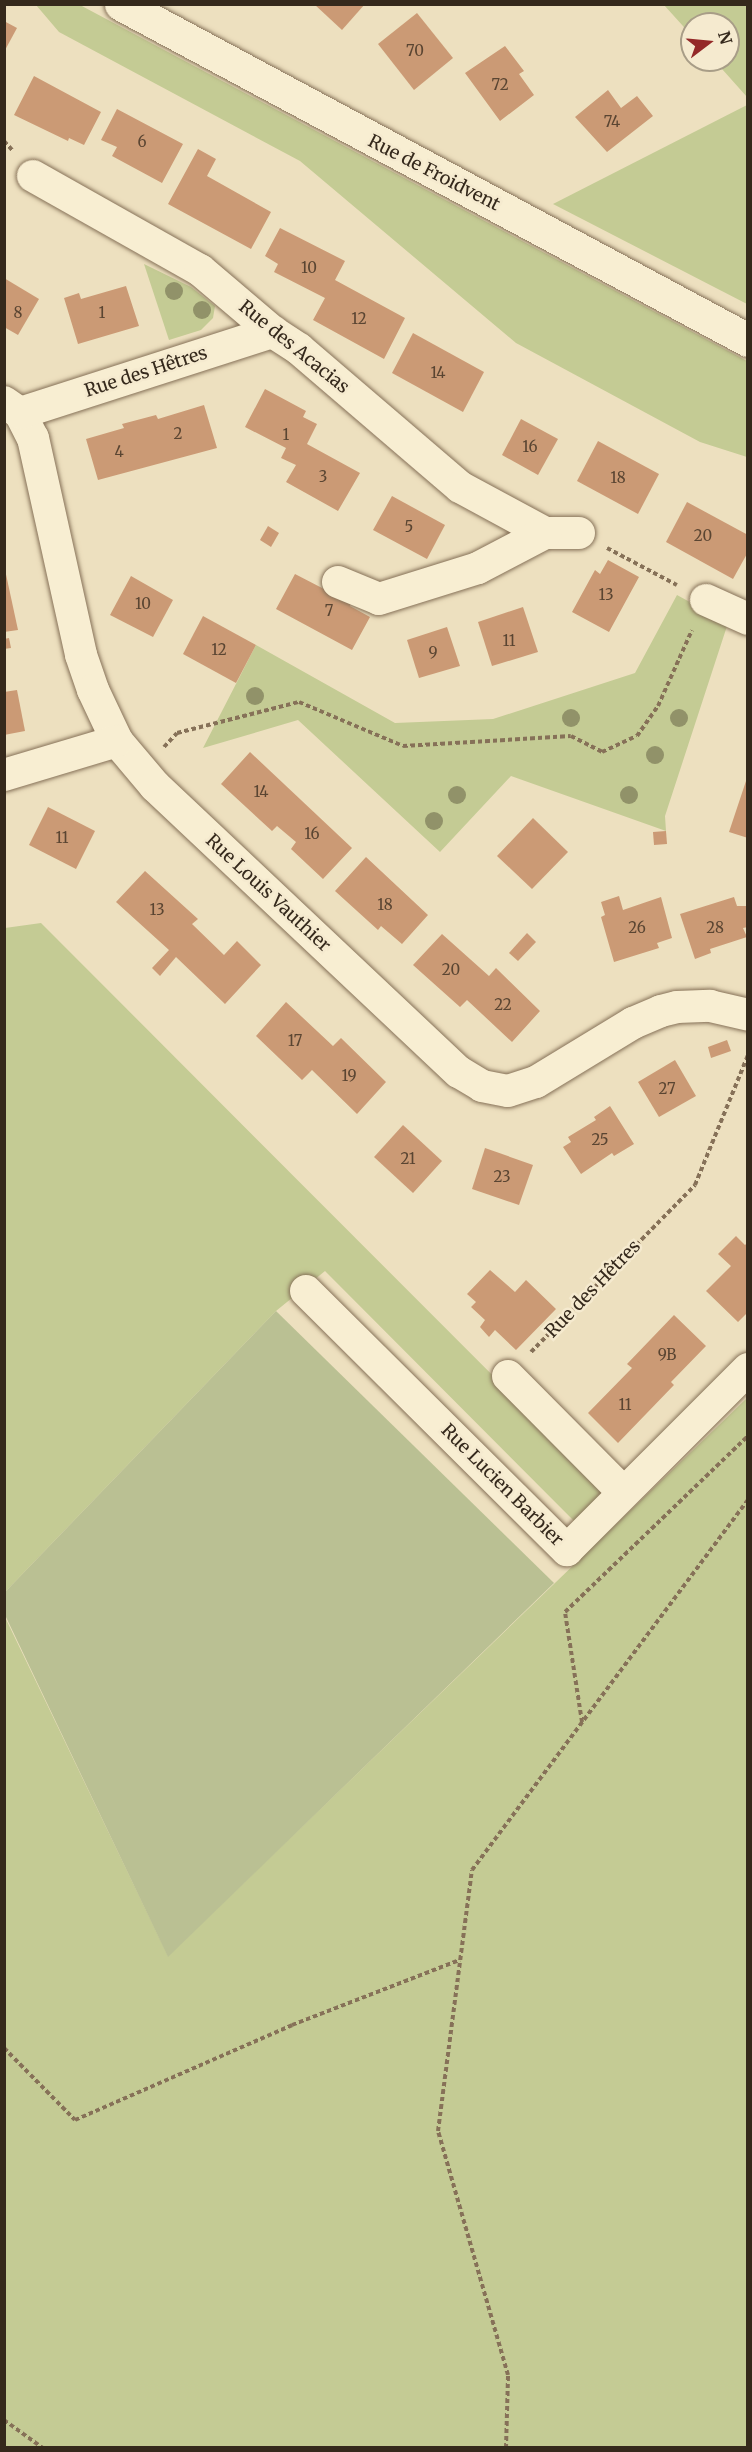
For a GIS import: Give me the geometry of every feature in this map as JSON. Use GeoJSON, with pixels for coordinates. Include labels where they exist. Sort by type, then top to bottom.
{"type":"FeatureCollection","features":[{"type":"Feature","properties":{"kind":"street","name":"Rue de Froidvent"},"geometry":{"type":"LineString","coordinates":[[121,4],[747,340]]}},
{"type":"Feature","properties":{"kind":"street","name":"Rue des Acacias"},"geometry":{"type":"LineString","coordinates":[[33,176],[194,266],[273,332],[298,349],[460,487],[545,533]]}},
{"type":"Feature","properties":{"kind":"street","name":"Rue des Hêtres"},"geometry":{"type":"LineString","coordinates":[[12,407],[273,332]]}},
{"type":"Feature","properties":{"kind":"street","name":"Rue Louis Vauthier"},"geometry":{"type":"LineString","coordinates":[[12,407],[33,438],[86,673],[102,713],[117,741],[141,772],[459,1072],[482,1086],[508,1091],[536,1082],[633,1023],[661,1011],[677,1006],[710,1006],[747,1015]]}},
{"type":"Feature","properties":{"kind":"street","name":"Rue des Acacias"},"geometry":{"type":"LineString","coordinates":[[338,582],[379,598],[478,568],[545,533],[579,533]]}},
{"type":"Feature","properties":{"kind":"street"},"geometry":{"type":"LineString","coordinates":[[706,600],[747,619]]}},
{"type":"Feature","properties":{"kind":"street"},"geometry":{"type":"LineString","coordinates":[[4,775],[117,741]]}},
{"type":"Feature","properties":{"kind":"street","name":"Rue Lucien Barbier"},"geometry":{"type":"LineString","coordinates":[[306,1292],[567,1550],[747,1369]]}},
{"type":"Feature","properties":{"kind":"street"},"geometry":{"type":"LineString","coordinates":[[508,1376],[623,1492]]}},
{"type":"Feature","properties":{"kind":"path"},"geometry":{"type":"LineString","coordinates":[[141,772],[177,733],[299,702],[404,746],[571,736],[602,752],[637,736],[658,706],[706,600],[579,533]]}},
{"type":"Feature","properties":{"kind":"path","name":"Rue des Hêtres"},"geometry":{"type":"LineString","coordinates":[[508,1376],[695,1185],[747,1055]]}},
{"type":"Feature","properties":{"kind":"path"},"geometry":{"type":"LineString","coordinates":[[582,1722],[565,1612],[747,1436]]}},
{"type":"Feature","properties":{"kind":"path"},"geometry":{"type":"LineString","coordinates":[[506,2448],[508,2375],[438,2131],[472,1870],[747,1500]]}},
{"type":"Feature","properties":{"kind":"path"},"geometry":{"type":"LineString","coordinates":[[4,2048],[75,2120],[292,2025],[460,1960]]}},
{"type":"Feature","properties":{"kind":"path"},"geometry":{"type":"LineString","coordinates":[[4,2420],[43,2448]]}},
{"type":"Feature","properties":{"kind":"green space"},"geometry":{"type":"Polygon","coordinates":[[[36,5],[80,5],[747,361],[747,457],[700,442],[516,343],[300,161],[59,32],[36,5]]]}},
{"type":"Feature","properties":{"kind":"green space"},"geometry":{"type":"Polygon","coordinates":[[[664,5],[747,5],[747,97],[725,72],[740,72],[740,12],[680,12],[680,23],[664,5]]]}},
{"type":"Feature","properties":{"kind":"green space"},"geometry":{"type":"Polygon","coordinates":[[[747,105],[747,304],[553,204],[747,105]]]}},
{"type":"Feature","properties":{"kind":"green space"},"geometry":{"type":"Polygon","coordinates":[[[144,264],[191,287],[215,306],[213,318],[201,330],[169,340],[144,264]]]}},
{"type":"Feature","properties":{"kind":"green space"},"geometry":{"type":"Polygon","coordinates":[[[677,595],[728,623],[665,816],[666,831],[511,776],[440,852],[298,720],[203,748],[256,645],[395,723],[493,719],[635,673],[677,595]]]}},
{"type":"Feature","properties":{"kind":"green space"},"geometry":{"type":"Polygon","coordinates":[[[41,923],[606,1489],[579,1526],[325,1271],[276,1311],[5,1592],[5,928],[41,923]]]}},
{"type":"Feature","properties":{"kind":"green space"},"geometry":{"type":"Polygon","coordinates":[[[276,1311],[554,1583],[168,1957],[5,1615],[5,1592],[276,1311]]]}},
{"type":"Feature","properties":{"kind":"green space"},"geometry":{"type":"Polygon","coordinates":[[[747,1398],[747,2447],[5,2447],[4,1615],[168,1956],[747,1398]]]}},
{"type":"Feature","properties":{"kind":"building"},"geometry":{"type":"Polygon","coordinates":[[[314,4],[365,4],[342,30],[314,4]]]}},
{"type":"Feature","properties":{"kind":"building"},"geometry":{"type":"Polygon","coordinates":[[[417,13],[453,58],[414,90],[378,44],[417,13]]]}},
{"type":"Feature","properties":{"kind":"building"},"geometry":{"type":"Polygon","coordinates":[[[4,21],[17,28],[4,52],[4,21]]]}},
{"type":"Feature","properties":{"kind":"building"},"geometry":{"type":"Polygon","coordinates":[[[505,46],[524,71],[519,74],[534,95],[500,121],[465,73],[505,46]]]}},
{"type":"Feature","properties":{"kind":"building"},"geometry":{"type":"Polygon","coordinates":[[[34,76],[101,112],[84,145],[69,138],[68,141],[14,115],[34,76]]]}},
{"type":"Feature","properties":{"kind":"building"},"geometry":{"type":"Polygon","coordinates":[[[608,90],[621,108],[637,96],[653,116],[607,152],[575,117],[608,90]]]}},
{"type":"Feature","properties":{"kind":"building"},"geometry":{"type":"Polygon","coordinates":[[[117,109],[183,144],[162,183],[112,156],[117,147],[101,140],[117,109]]]}},
{"type":"Feature","properties":{"kind":"building"},"geometry":{"type":"Polygon","coordinates":[[[198,149],[216,159],[207,176],[271,212],[251,249],[168,204],[198,149]]]}},
{"type":"Feature","properties":{"kind":"building"},"geometry":{"type":"Polygon","coordinates":[[[280,228],[345,261],[335,280],[405,318],[384,359],[313,320],[325,298],[274,272],[278,264],[265,256],[280,228]]]}},
{"type":"Feature","properties":{"kind":"building"},"geometry":{"type":"Polygon","coordinates":[[[4,278],[39,299],[18,335],[4,327],[4,278]]]}},
{"type":"Feature","properties":{"kind":"building"},"geometry":{"type":"Polygon","coordinates":[[[126,286],[139,326],[78,344],[64,298],[79,293],[81,299],[126,286]]]}},
{"type":"Feature","properties":{"kind":"building"},"geometry":{"type":"Polygon","coordinates":[[[413,333],[484,372],[463,412],[392,373],[413,333]]]}},
{"type":"Feature","properties":{"kind":"building"},"geometry":{"type":"Polygon","coordinates":[[[265,389],[306,411],[303,417],[317,424],[307,444],[360,473],[338,511],[286,482],[296,465],[281,458],[286,448],[245,427],[265,389]]]}},
{"type":"Feature","properties":{"kind":"building"},"geometry":{"type":"Polygon","coordinates":[[[204,405],[217,448],[98,480],[86,439],[124,428],[122,424],[156,415],[158,419],[204,405]]]}},
{"type":"Feature","properties":{"kind":"building"},"geometry":{"type":"Polygon","coordinates":[[[521,419],[558,439],[538,475],[502,455],[521,419]]]}},
{"type":"Feature","properties":{"kind":"building"},"geometry":{"type":"Polygon","coordinates":[[[598,441],[659,474],[638,514],[577,481],[598,441]]]}},
{"type":"Feature","properties":{"kind":"building"},"geometry":{"type":"Polygon","coordinates":[[[392,496],[445,525],[427,559],[373,530],[392,496]]]}},
{"type":"Feature","properties":{"kind":"building"},"geometry":{"type":"Polygon","coordinates":[[[687,502],[748,535],[748,552],[733,579],[666,542],[687,502]]]}},
{"type":"Feature","properties":{"kind":"building"},"geometry":{"type":"Polygon","coordinates":[[[268,526],[279,533],[271,547],[260,540],[268,526]]]}},
{"type":"Feature","properties":{"kind":"building"},"geometry":{"type":"Polygon","coordinates":[[[608,560],[639,577],[609,632],[572,612],[595,570],[600,574],[608,560]]]}},
{"type":"Feature","properties":{"kind":"building"},"geometry":{"type":"Polygon","coordinates":[[[4,565],[18,630],[4,632],[4,565]]]}},
{"type":"Feature","properties":{"kind":"building"},"geometry":{"type":"Polygon","coordinates":[[[295,574],[351,603],[350,606],[370,617],[352,650],[276,609],[295,574]]]}},
{"type":"Feature","properties":{"kind":"building"},"geometry":{"type":"Polygon","coordinates":[[[131,576],[173,600],[153,637],[110,615],[131,576]]]}},
{"type":"Feature","properties":{"kind":"building"},"geometry":{"type":"Polygon","coordinates":[[[523,607],[538,652],[492,666],[478,622],[523,607]]]}},
{"type":"Feature","properties":{"kind":"building"},"geometry":{"type":"Polygon","coordinates":[[[203,616],[256,645],[236,683],[183,654],[203,616]]]}},
{"type":"Feature","properties":{"kind":"building"},"geometry":{"type":"Polygon","coordinates":[[[447,627],[460,666],[419,678],[407,640],[447,627]]]}},
{"type":"Feature","properties":{"kind":"building"},"geometry":{"type":"Polygon","coordinates":[[[9,638],[11,648],[4,649],[4,639],[9,638]]]}},
{"type":"Feature","properties":{"kind":"building"},"geometry":{"type":"Polygon","coordinates":[[[17,690],[25,731],[4,735],[4,692],[17,690]]]}},
{"type":"Feature","properties":{"kind":"building"},"geometry":{"type":"Polygon","coordinates":[[[250,752],[352,848],[323,879],[291,849],[296,842],[277,826],[272,831],[221,784],[250,752]]]}},
{"type":"Feature","properties":{"kind":"building"},"geometry":{"type":"Polygon","coordinates":[[[748,779],[748,838],[729,832],[748,779]]]}},
{"type":"Feature","properties":{"kind":"building"},"geometry":{"type":"Polygon","coordinates":[[[48,807],[95,831],[76,869],[29,845],[48,807]]]}},
{"type":"Feature","properties":{"kind":"building"},"geometry":{"type":"Polygon","coordinates":[[[533,818],[568,852],[532,889],[497,856],[533,818]]]}},
{"type":"Feature","properties":{"kind":"building"},"geometry":{"type":"Polygon","coordinates":[[[666,831],[667,844],[654,845],[653,832],[666,831]]]}},
{"type":"Feature","properties":{"kind":"building"},"geometry":{"type":"Polygon","coordinates":[[[366,857],[428,915],[402,944],[381,926],[378,930],[335,891],[366,857]]]}},
{"type":"Feature","properties":{"kind":"building"},"geometry":{"type":"Polygon","coordinates":[[[145,871],[198,919],[192,924],[224,955],[237,941],[261,965],[225,1004],[176,957],[160,976],[152,968],[169,950],[116,902],[145,871]]]}},
{"type":"Feature","properties":{"kind":"building"},"geometry":{"type":"Polygon","coordinates":[[[619,896],[623,910],[661,897],[672,938],[657,943],[659,948],[614,962],[601,917],[605,915],[601,902],[619,896]]]}},
{"type":"Feature","properties":{"kind":"building"},"geometry":{"type":"Polygon","coordinates":[[[734,897],[737,906],[748,906],[748,927],[743,928],[747,937],[710,949],[711,953],[695,959],[680,914],[734,897]]]}},
{"type":"Feature","properties":{"kind":"building"},"geometry":{"type":"Polygon","coordinates":[[[527,933],[536,942],[518,961],[509,953],[527,933]]]}},
{"type":"Feature","properties":{"kind":"building"},"geometry":{"type":"Polygon","coordinates":[[[442,934],[489,976],[496,968],[540,1011],[512,1042],[467,1000],[460,1007],[413,965],[442,934]]]}},
{"type":"Feature","properties":{"kind":"building"},"geometry":{"type":"Polygon","coordinates":[[[286,1002],[333,1046],[341,1038],[386,1082],[357,1114],[312,1070],[302,1080],[256,1036],[286,1002]]]}},
{"type":"Feature","properties":{"kind":"building"},"geometry":{"type":"Polygon","coordinates":[[[727,1040],[731,1051],[711,1058],[708,1047],[727,1040]]]}},
{"type":"Feature","properties":{"kind":"building"},"geometry":{"type":"Polygon","coordinates":[[[675,1060],[696,1096],[659,1117],[638,1082],[675,1060]]]}},
{"type":"Feature","properties":{"kind":"building"},"geometry":{"type":"Polygon","coordinates":[[[610,1106],[634,1144],[614,1156],[612,1153],[581,1174],[563,1147],[571,1142],[568,1137],[596,1120],[594,1117],[610,1106]]]}},
{"type":"Feature","properties":{"kind":"building"},"geometry":{"type":"Polygon","coordinates":[[[403,1125],[442,1161],[413,1193],[374,1157],[403,1125]]]}},
{"type":"Feature","properties":{"kind":"building"},"geometry":{"type":"Polygon","coordinates":[[[485,1148],[533,1165],[519,1205],[472,1189],[485,1148]]]}},
{"type":"Feature","properties":{"kind":"building"},"geometry":{"type":"Polygon","coordinates":[[[736,1236],[745,1245],[748,1242],[748,1312],[738,1322],[706,1291],[731,1266],[718,1254],[736,1236]]]}},
{"type":"Feature","properties":{"kind":"building"},"geometry":{"type":"Polygon","coordinates":[[[490,1270],[515,1292],[526,1280],[556,1309],[516,1350],[495,1330],[489,1337],[480,1327],[485,1320],[471,1307],[476,1302],[467,1294],[490,1270]]]}},
{"type":"Feature","properties":{"kind":"building"},"geometry":{"type":"Polygon","coordinates":[[[674,1315],[706,1346],[671,1382],[674,1385],[618,1443],[588,1413],[632,1368],[627,1364],[674,1315]]]}}]}
